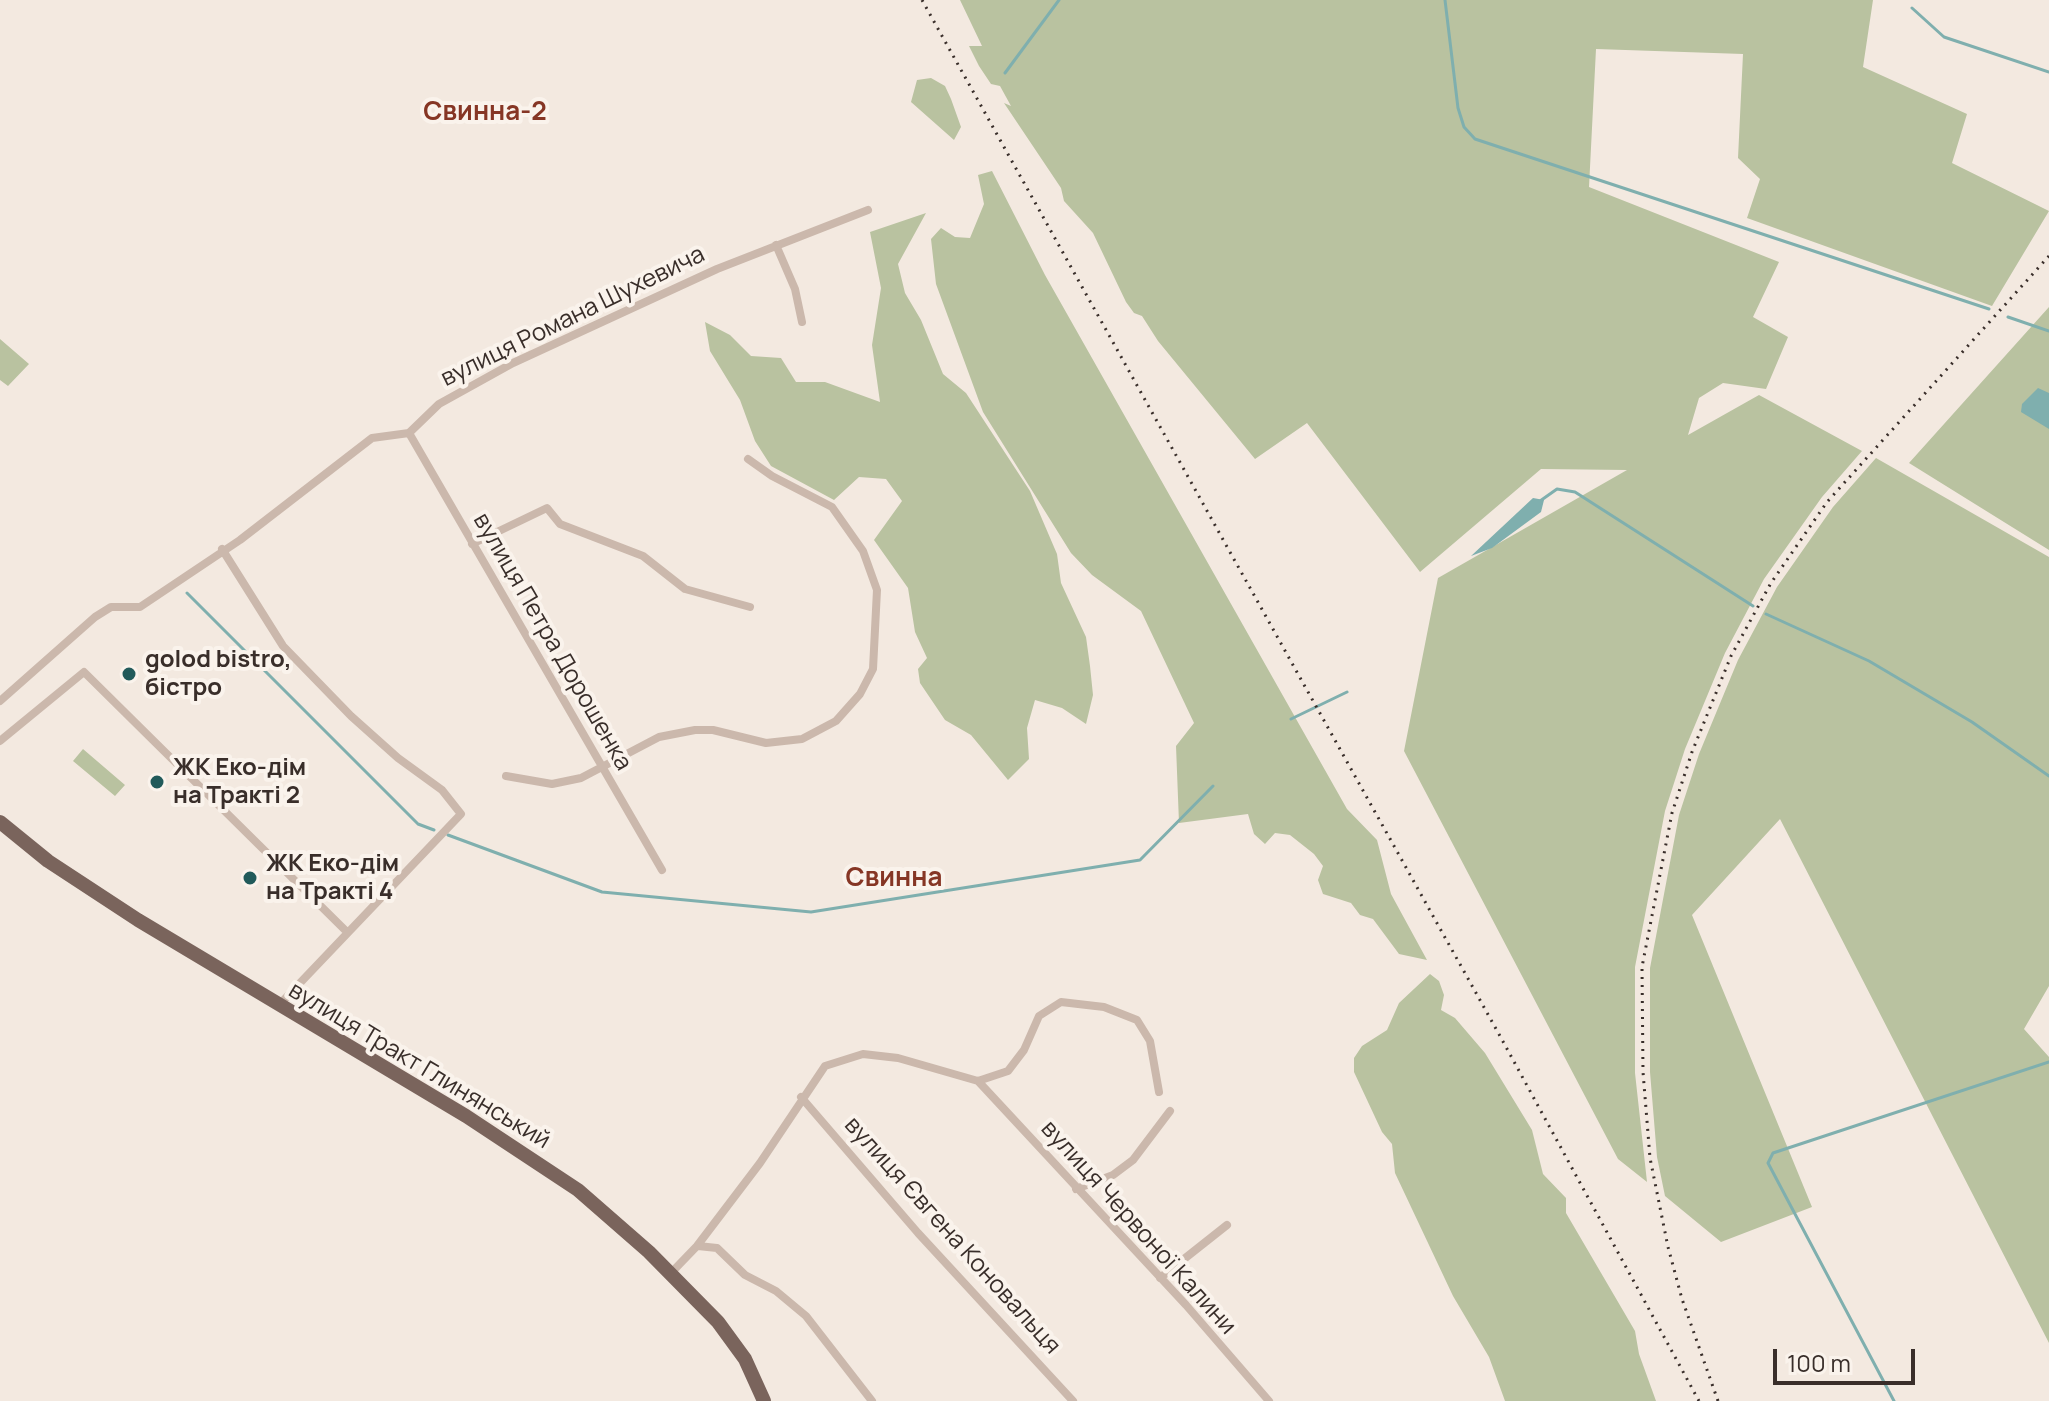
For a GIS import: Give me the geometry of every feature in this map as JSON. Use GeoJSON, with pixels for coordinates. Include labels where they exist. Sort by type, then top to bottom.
{"type":"FeatureCollection","features":[{"type":"Feature","properties":{"kind":"main road","name":"вулиця Тракт Глинянський"},"geometry":{"type":"LineString","coordinates":[[0,822],[48,861],[125,911],[466,1116],[578,1190],[670,1274],[731,1338],[764,1401]]}},
{"type":"Feature","properties":{"kind":"street","name":"вулиця Романа Шухевича"},"geometry":{"type":"LineString","coordinates":[[409,433],[439,404],[513,363],[776,245],[868,210]]}},
{"type":"Feature","properties":{"kind":"street"},"geometry":{"type":"LineString","coordinates":[[776,245],[795,289],[802,322]]}},
{"type":"Feature","properties":{"kind":"street"},"geometry":{"type":"LineString","coordinates":[[0,701],[95,617],[111,607],[140,607],[222,549],[240,540],[372,438],[409,433]]}},
{"type":"Feature","properties":{"kind":"street","name":"вулиця Петра Дорошенка"},"geometry":{"type":"LineString","coordinates":[[409,433],[662,870]]}},
{"type":"Feature","properties":{"kind":"street"},"geometry":{"type":"LineString","coordinates":[[506,776],[552,784],[581,778],[659,737],[695,730],[713,730],[766,743],[802,739],[836,721],[860,694],[873,669],[877,590],[863,551],[832,507],[772,476],[748,459]]}},
{"type":"Feature","properties":{"kind":"street"},"geometry":{"type":"LineString","coordinates":[[472,544],[547,508],[560,524],[643,556],[685,589],[750,607]]}},
{"type":"Feature","properties":{"kind":"street"},"geometry":{"type":"LineString","coordinates":[[222,549],[283,646],[351,716],[398,758],[442,790],[461,814],[446,826],[429,851],[346,931],[279,1005]]}},
{"type":"Feature","properties":{"kind":"street"},"geometry":{"type":"LineString","coordinates":[[0,741],[84,672],[346,931]]}},
{"type":"Feature","properties":{"kind":"street"},"geometry":{"type":"LineString","coordinates":[[670,1274],[697,1246],[760,1163],[801,1097],[825,1066],[863,1054],[898,1058],[978,1081],[1008,1071],[1024,1050],[1039,1016],[1061,1002],[1104,1007],[1137,1020],[1150,1041],[1159,1092]]}},
{"type":"Feature","properties":{"kind":"street","name":"вулиця Червоної Калини"},"geometry":{"type":"LineString","coordinates":[[978,1081],[1269,1401]]}},
{"type":"Feature","properties":{"kind":"street","name":"вулиця Євгена Коновальця"},"geometry":{"type":"LineString","coordinates":[[801,1097],[918,1233],[1073,1401]]}},
{"type":"Feature","properties":{"kind":"street"},"geometry":{"type":"LineString","coordinates":[[1076,1189],[1113,1175],[1133,1160],[1170,1111]]}},
{"type":"Feature","properties":{"kind":"street"},"geometry":{"type":"LineString","coordinates":[[1160,1278],[1227,1225]]}},
{"type":"Feature","properties":{"kind":"street"},"geometry":{"type":"LineString","coordinates":[[697,1246],[717,1248],[745,1275],[776,1291],[806,1316],[872,1401]]}},
{"type":"Feature","properties":{"kind":"green space"},"geometry":{"type":"Polygon","coordinates":[[[960,0],[1873,0],[1863,67],[1967,114],[1952,163],[2049,211],[1992,306],[1747,218],[1760,179],[1738,158],[1743,54],[1596,49],[1589,187],[1779,262],[1753,317],[1788,337],[1766,389],[1723,383],[1699,398],[1688,435],[1759,395],[1862,451],[1822,497],[1764,579],[1725,653],[1685,749],[1665,811],[1635,967],[1635,1073],[1647,1182],[1618,1159],[1404,751],[1438,578],[1627,470],[1541,469],[1420,572],[1307,423],[1255,459],[1158,341],[1142,316],[1134,313],[1126,302],[1093,233],[1064,201],[1061,188],[1004,103],[1011,106],[1000,86],[991,84],[979,66],[969,46],[982,46],[960,0]]]}},
{"type":"Feature","properties":{"kind":"green space"},"geometry":{"type":"Polygon","coordinates":[[[931,78],[945,86],[951,99],[961,127],[954,140],[911,102],[917,80],[931,78]]]}},
{"type":"Feature","properties":{"kind":"green space"},"geometry":{"type":"Polygon","coordinates":[[[992,171],[1045,275],[1347,809],[1377,840],[1391,894],[1427,960],[1399,954],[1373,919],[1360,915],[1351,903],[1323,894],[1318,880],[1323,866],[1314,854],[1290,835],[1275,833],[1265,844],[1254,834],[1248,814],[1179,823],[1176,746],[1194,723],[1141,611],[1092,575],[1071,553],[983,412],[936,284],[931,239],[941,228],[955,237],[970,238],[984,204],[978,175],[992,171]]]}},
{"type":"Feature","properties":{"kind":"green space"},"geometry":{"type":"Polygon","coordinates":[[[926,213],[898,264],[905,293],[921,320],[943,374],[966,393],[1030,491],[1057,554],[1061,583],[1086,637],[1093,695],[1086,724],[1062,708],[1035,700],[1027,728],[1029,759],[1008,780],[971,735],[945,720],[920,683],[918,669],[927,658],[915,632],[908,588],[874,540],[902,501],[886,479],[859,477],[834,500],[771,466],[755,441],[740,400],[710,351],[705,322],[730,335],[751,356],[781,358],[796,382],[825,382],[880,402],[872,345],[881,288],[870,232],[926,213]]]}},
{"type":"Feature","properties":{"kind":"green space"},"geometry":{"type":"Polygon","coordinates":[[[2049,307],[2049,550],[1909,463],[2049,307]]]}},
{"type":"Feature","properties":{"kind":"green space"},"geometry":{"type":"Polygon","coordinates":[[[0,339],[29,364],[8,386],[0,380],[0,339]]]}},
{"type":"Feature","properties":{"kind":"green space"},"geometry":{"type":"Polygon","coordinates":[[[1876,458],[2049,557],[2049,986],[2024,1029],[2049,1057],[2049,1343],[1780,819],[1692,915],[1812,1207],[1721,1242],[1665,1196],[1657,1157],[1650,1072],[1650,968],[1679,815],[1699,754],[1738,660],[1777,587],[1833,507],[1876,458]]]}},
{"type":"Feature","properties":{"kind":"green space"},"geometry":{"type":"Polygon","coordinates":[[[83,749],[125,785],[115,796],[73,761],[83,749]]]}},
{"type":"Feature","properties":{"kind":"green space"},"geometry":{"type":"Polygon","coordinates":[[[1430,974],[1439,981],[1444,995],[1441,1010],[1455,1018],[1485,1053],[1532,1130],[1543,1174],[1566,1198],[1566,1213],[1635,1331],[1639,1354],[1656,1401],[1505,1401],[1489,1357],[1453,1296],[1395,1173],[1392,1144],[1382,1132],[1354,1072],[1354,1058],[1362,1046],[1387,1030],[1399,1003],[1430,974]]]}},
{"type":"Feature","properties":{"kind":"water"},"geometry":{"type":"Polygon","coordinates":[[[2038,388],[2049,393],[2049,429],[2021,412],[2022,404],[2038,388]]]}},
{"type":"Feature","properties":{"kind":"water"},"geometry":{"type":"Polygon","coordinates":[[[1533,498],[1544,500],[1541,512],[1492,548],[1471,556],[1533,498]]]}},
{"type":"Feature","properties":{"kind":"waterway"},"geometry":{"type":"LineString","coordinates":[[1005,73],[1059,0]]}},
{"type":"Feature","properties":{"kind":"waterway"},"geometry":{"type":"LineString","coordinates":[[1445,0],[1458,108],[1464,127],[1475,139],[1989,309]]}},
{"type":"Feature","properties":{"kind":"waterway"},"geometry":{"type":"LineString","coordinates":[[1912,8],[1944,37],[2049,72]]}},
{"type":"Feature","properties":{"kind":"waterway"},"geometry":{"type":"LineString","coordinates":[[2008,317],[2049,331]]}},
{"type":"Feature","properties":{"kind":"waterway"},"geometry":{"type":"LineString","coordinates":[[1540,501],[1557,489],[1575,492],[1753,606]]}},
{"type":"Feature","properties":{"kind":"waterway"},"geometry":{"type":"LineString","coordinates":[[187,593],[418,824],[434,830]]}},
{"type":"Feature","properties":{"kind":"waterway"},"geometry":{"type":"LineString","coordinates":[[1766,614],[1869,661],[1972,722],[2049,776]]}},
{"type":"Feature","properties":{"kind":"waterway"},"geometry":{"type":"LineString","coordinates":[[1291,719],[1347,692]]}},
{"type":"Feature","properties":{"kind":"waterway"},"geometry":{"type":"LineString","coordinates":[[448,835],[602,892],[811,912],[1140,860],[1213,786]]}},
{"type":"Feature","properties":{"kind":"waterway"},"geometry":{"type":"LineString","coordinates":[[1894,1401],[1768,1163],[1773,1153],[2049,1062]]}},
{"type":"Feature","properties":{"kind":"railway"},"geometry":{"type":"LineString","coordinates":[[922,0],[1500,1036],[1699,1401]]}},
{"type":"Feature","properties":{"kind":"railway"},"geometry":{"type":"LineString","coordinates":[[1718,1401],[1682,1299],[1668,1247],[1650,1158],[1643,1072],[1642,967],[1672,813],[1692,752],[1731,656],[1771,583],[1827,502],[2049,256]]}},
{"type":"Feature","properties":{"kind":"place","name":"golod bistro, бістро"},"geometry":{"type":"Point","coordinates":[129,674]}},
{"type":"Feature","properties":{"kind":"place","name":"ЖК Еко-дім на Тракті 2"},"geometry":{"type":"Point","coordinates":[157,782]}},
{"type":"Feature","properties":{"kind":"place","name":"ЖК Еко-дім на Тракті 4"},"geometry":{"type":"Point","coordinates":[250,878]}},
{"type":"Feature","properties":{"kind":"district","name":"Свинна-2"},"geometry":{"type":"Point","coordinates":[485,113]}},
{"type":"Feature","properties":{"kind":"district","name":"Свинна"},"geometry":{"type":"Point","coordinates":[894,879]}}]}
